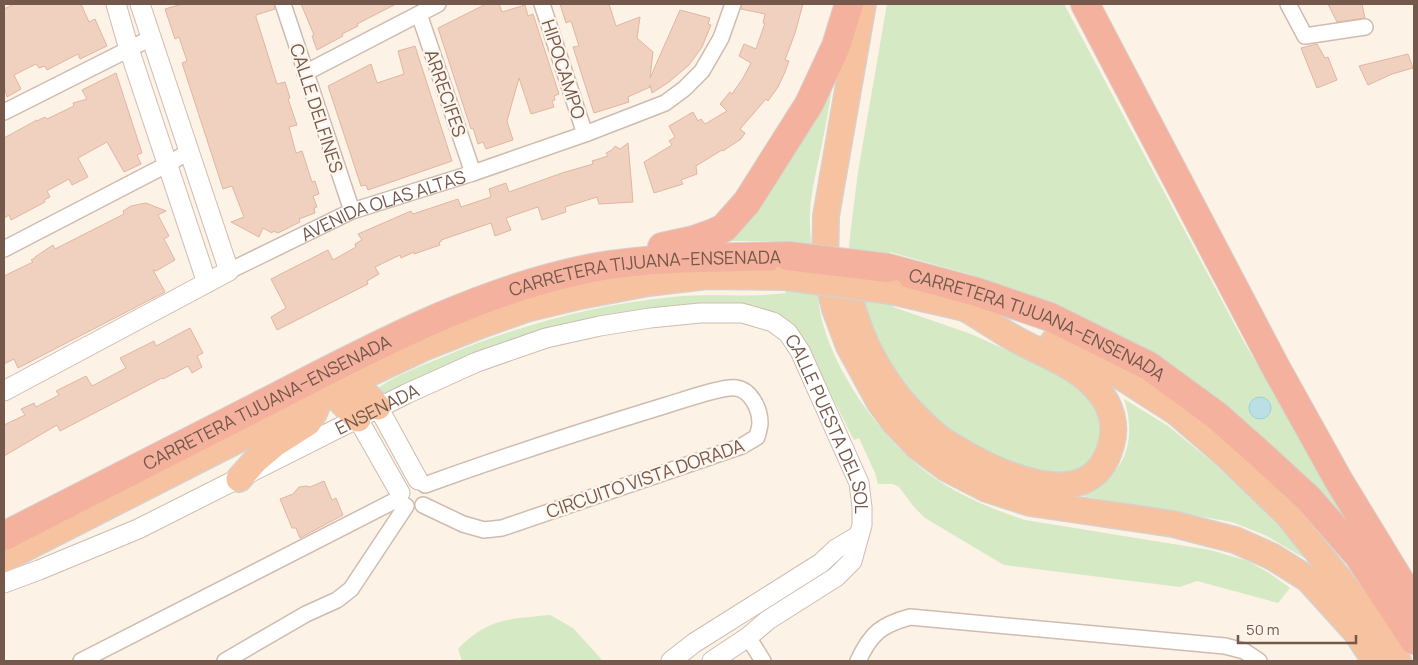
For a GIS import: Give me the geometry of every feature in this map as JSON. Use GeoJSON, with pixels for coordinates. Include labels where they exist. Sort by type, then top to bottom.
{"type":"FeatureCollection","features":[{"type":"Feature","properties":{"kind":"highway"},"geometry":{"type":"LineString","coordinates":[[598,267],[652,249],[694,240],[724,228],[747,202],[809,104],[836,46],[849,4]]}},
{"type":"Feature","properties":{"kind":"highway"},"geometry":{"type":"LineString","coordinates":[[863,4],[826,216],[825,270],[835,310],[849,346],[880,403],[894,422],[918,447],[946,468],[987,489],[1030,503],[1173,524],[1235,540],[1271,556],[1308,578],[1356,632],[1375,661]]}},
{"type":"Feature","properties":{"kind":"highway"},"geometry":{"type":"LineString","coordinates":[[879,4],[840,218],[842,273],[859,327],[874,360],[901,400],[945,442],[987,465],[1019,479],[1044,485],[1066,485],[1082,481],[1097,473],[1106,462],[1112,443],[1114,423],[1108,404],[1098,389],[1084,376],[1010,337],[965,308]]}},
{"type":"Feature","properties":{"kind":"highway"},"geometry":{"type":"LineString","coordinates":[[1085,4],[1275,366],[1339,481],[1414,604]]}},
{"type":"Feature","properties":{"kind":"highway","name":"CARRETERA TIJUANA–ENSENADA"},"geometry":{"type":"LineString","coordinates":[[4,536],[322,373],[444,314],[535,282],[598,267],[675,258],[786,266],[977,292],[1050,317],[1149,366],[1216,415],[1308,498],[1358,555],[1414,640]]}},
{"type":"Feature","properties":{"kind":"highway","name":"CARRETERA TIJUANA–ENSENADA"},"geometry":{"type":"LineString","coordinates":[[4,558],[335,390],[422,348],[481,325],[526,309],[648,283],[786,266]]}},
{"type":"Feature","properties":{"kind":"highway","name":"CARRETERA TIJUANA–ENSENADA"},"geometry":{"type":"LineString","coordinates":[[890,279],[1030,332],[1100,363],[1176,412],[1227,456],[1287,514],[1365,611],[1398,661]]}},
{"type":"Feature","properties":{"kind":"highway"},"geometry":{"type":"LineString","coordinates":[[240,479],[256,460],[275,444],[308,423],[314,413],[335,390],[368,413]]}},
{"type":"Feature","properties":{"kind":"street"},"geometry":{"type":"LineString","coordinates":[[116,4],[129,49],[207,283]]}},
{"type":"Feature","properties":{"kind":"street"},"geometry":{"type":"LineString","coordinates":[[140,4],[229,271]]}},
{"type":"Feature","properties":{"kind":"street","name":"CALLE DELFINES"},"geometry":{"type":"LineString","coordinates":[[284,4],[305,73],[352,211]]}},
{"type":"Feature","properties":{"kind":"street"},"geometry":{"type":"LineString","coordinates":[[305,73],[438,4]]}},
{"type":"Feature","properties":{"kind":"street","name":"HIPOCAMPO"},"geometry":{"type":"LineString","coordinates":[[542,4],[585,134]]}},
{"type":"Feature","properties":{"kind":"street","name":"AVENIDA OLAS ALTAS"},"geometry":{"type":"LineString","coordinates":[[4,391],[229,271],[352,211],[473,173],[585,134],[665,102],[684,90],[702,71],[721,38],[733,4]]}},
{"type":"Feature","properties":{"kind":"street"},"geometry":{"type":"LineString","coordinates":[[1288,4],[1305,36],[1365,28]]}},
{"type":"Feature","properties":{"kind":"street","name":"ARRECIFES"},"geometry":{"type":"LineString","coordinates":[[419,14],[473,173]]}},
{"type":"Feature","properties":{"kind":"street"},"geometry":{"type":"LineString","coordinates":[[4,112],[150,38]]}},
{"type":"Feature","properties":{"kind":"street"},"geometry":{"type":"LineString","coordinates":[[4,249],[190,151]]}},
{"type":"Feature","properties":{"kind":"street","name":"ENSENADA"},"geometry":{"type":"LineString","coordinates":[[4,583],[48,567],[138,529],[368,413],[477,362],[546,338],[650,318],[700,313],[742,313],[773,322]]}},
{"type":"Feature","properties":{"kind":"street","name":"CALLE PUESTA DEL SOL"},"geometry":{"type":"LineString","coordinates":[[710,661],[748,637],[768,620],[836,577],[852,561],[862,525],[859,483],[800,351],[788,333],[773,322]]}},
{"type":"Feature","properties":{"kind":"street","name":"CIRCUITO VISTA DORADA"},"geometry":{"type":"LineString","coordinates":[[422,483],[573,434],[712,392],[736,388],[750,394],[757,408],[760,424],[756,438],[742,446],[502,528],[484,530],[463,524],[423,505]]}},
{"type":"Feature","properties":{"kind":"street"},"geometry":{"type":"LineString","coordinates":[[368,413],[398,442],[428,495],[423,505],[416,508],[402,499],[378,454],[368,413]]}},
{"type":"Feature","properties":{"kind":"street"},"geometry":{"type":"LineString","coordinates":[[378,454],[398,442]]}},
{"type":"Feature","properties":{"kind":"street"},"geometry":{"type":"LineString","coordinates":[[226,661],[306,614],[337,600],[351,589],[402,499],[404,484],[408,480],[422,483]]}},
{"type":"Feature","properties":{"kind":"street"},"geometry":{"type":"LineString","coordinates":[[81,661],[402,499]]}},
{"type":"Feature","properties":{"kind":"street","name":"CALLE PUESTA DEL SOL"},"geometry":{"type":"LineString","coordinates":[[671,661],[694,644],[821,563],[836,549],[858,536]]}},
{"type":"Feature","properties":{"kind":"street"},"geometry":{"type":"LineString","coordinates":[[858,661],[872,636],[884,626],[910,617],[1225,646],[1244,650],[1259,661]]}},
{"type":"Feature","properties":{"kind":"street"},"geometry":{"type":"LineString","coordinates":[[748,637],[763,661]]}},
{"type":"Feature","properties":{"kind":"street"},"geometry":{"type":"LineString","coordinates":[[694,644],[710,661]]}},
{"type":"Feature","properties":{"kind":"green space"},"geometry":{"type":"Polygon","coordinates":[[[887,4],[1064,4],[1245,344],[1349,517],[1345,519],[1231,411],[1208,392],[1143,351],[1052,305],[1010,288],[969,274],[890,252],[893,307],[971,334],[1062,375],[1103,409],[1099,459],[1066,480],[966,448],[905,391],[880,353],[857,293],[849,248],[858,172],[887,4]]]}},
{"type":"Feature","properties":{"kind":"green space"},"geometry":{"type":"Polygon","coordinates":[[[837,59],[811,204],[810,233],[816,288],[822,321],[840,367],[868,412],[885,433],[923,469],[942,483],[993,509],[1025,520],[1210,550],[1248,561],[1290,588],[1278,603],[1197,581],[1180,587],[1004,565],[925,518],[899,487],[893,484],[878,484],[859,438],[854,440],[798,330],[791,322],[760,308],[733,307],[641,314],[386,401],[375,391],[388,381],[407,372],[471,346],[555,318],[584,311],[672,297],[786,293],[780,243],[766,241],[717,241],[837,59]]]}},
{"type":"Feature","properties":{"kind":"green space"},"geometry":{"type":"Polygon","coordinates":[[[1124,399],[1168,426],[1215,464],[1292,535],[1311,562],[1265,535],[1232,522],[1076,495],[1107,478],[1115,471],[1126,452],[1129,420],[1124,399]]]}},
{"type":"Feature","properties":{"kind":"green space"},"geometry":{"type":"Polygon","coordinates":[[[550,615],[573,628],[603,661],[462,661],[458,649],[479,631],[511,619],[550,615]]]}},
{"type":"Feature","properties":{"kind":"water"},"geometry":{"type":"Polygon","coordinates":[[[1260,397],[1268,400],[1271,408],[1268,416],[1260,419],[1252,416],[1249,408],[1252,400],[1260,397]]]}},
{"type":"Feature","properties":{"kind":"building"},"geometry":{"type":"Polygon","coordinates":[[[14,4],[81,4],[89,22],[95,19],[107,46],[80,59],[78,54],[47,70],[45,66],[39,68],[36,64],[14,75],[21,89],[7,97],[4,86],[4,9],[14,4]]]}},
{"type":"Feature","properties":{"kind":"building"},"geometry":{"type":"Polygon","coordinates":[[[182,4],[274,4],[275,9],[256,15],[256,17],[277,84],[285,82],[290,98],[288,99],[297,125],[289,127],[296,153],[302,151],[312,182],[315,181],[319,194],[313,196],[317,207],[314,208],[315,213],[299,219],[300,222],[278,233],[273,231],[272,233],[263,228],[259,237],[231,222],[244,217],[232,186],[223,189],[182,63],[187,61],[179,37],[175,39],[165,9],[182,4]]]}},
{"type":"Feature","properties":{"kind":"building"},"geometry":{"type":"Polygon","coordinates":[[[301,4],[396,4],[357,24],[358,26],[342,34],[343,36],[317,50],[312,36],[314,35],[301,4]]]}},
{"type":"Feature","properties":{"kind":"building"},"geometry":{"type":"Polygon","coordinates":[[[486,4],[499,4],[502,12],[525,5],[528,16],[533,14],[559,94],[554,96],[555,100],[552,101],[554,107],[531,114],[519,78],[507,121],[513,140],[486,149],[483,142],[478,144],[473,128],[471,129],[438,28],[486,4]]]}},
{"type":"Feature","properties":{"kind":"building"},"geometry":{"type":"Polygon","coordinates":[[[560,4],[609,4],[616,26],[640,17],[637,38],[653,52],[650,78],[680,10],[710,18],[708,24],[711,25],[702,47],[689,65],[669,82],[652,93],[650,85],[650,87],[628,97],[629,102],[594,113],[573,47],[579,46],[571,21],[566,23],[560,4]]]}},
{"type":"Feature","properties":{"kind":"building"},"geometry":{"type":"Polygon","coordinates":[[[742,4],[803,4],[785,60],[789,61],[785,72],[778,87],[768,101],[766,99],[740,129],[745,133],[741,139],[696,166],[697,174],[681,180],[683,184],[654,193],[644,162],[672,145],[669,141],[675,137],[669,126],[693,112],[698,121],[701,119],[705,124],[727,111],[720,104],[730,92],[732,94],[751,63],[739,56],[744,44],[756,49],[765,23],[763,23],[765,14],[741,9],[742,4]]]}},
{"type":"Feature","properties":{"kind":"building"},"geometry":{"type":"Polygon","coordinates":[[[1328,4],[1362,4],[1365,18],[1337,22],[1328,4]]]}},
{"type":"Feature","properties":{"kind":"building"},"geometry":{"type":"Polygon","coordinates":[[[1317,44],[1325,58],[1328,57],[1337,80],[1317,88],[1301,48],[1317,44]]]}},
{"type":"Feature","properties":{"kind":"building"},"geometry":{"type":"Polygon","coordinates":[[[415,46],[452,161],[368,190],[366,185],[361,186],[328,86],[371,64],[377,83],[404,74],[398,51],[415,46]]]}},
{"type":"Feature","properties":{"kind":"building"},"geometry":{"type":"Polygon","coordinates":[[[1408,54],[1413,68],[1392,74],[1368,85],[1359,66],[1408,54]]]}},
{"type":"Feature","properties":{"kind":"building"},"geometry":{"type":"Polygon","coordinates":[[[116,73],[142,153],[137,155],[141,164],[124,172],[107,142],[78,158],[88,177],[72,185],[69,179],[47,191],[50,197],[44,200],[45,202],[11,220],[9,215],[4,218],[4,138],[37,120],[45,117],[47,119],[74,106],[73,103],[87,99],[82,90],[116,73]]]}},
{"type":"Feature","properties":{"kind":"building"},"geometry":{"type":"Polygon","coordinates":[[[628,143],[633,202],[599,204],[597,197],[565,207],[566,212],[542,220],[538,207],[506,218],[511,230],[495,236],[491,223],[441,240],[439,242],[440,245],[414,254],[414,252],[401,258],[400,255],[375,267],[379,274],[367,281],[368,284],[277,330],[271,317],[286,308],[271,279],[328,250],[333,260],[356,247],[355,244],[362,240],[358,234],[411,211],[413,214],[458,199],[461,207],[491,197],[489,189],[506,183],[509,192],[593,164],[592,161],[608,156],[606,153],[615,146],[620,149],[628,143]]]}},
{"type":"Feature","properties":{"kind":"building"},"geometry":{"type":"Polygon","coordinates":[[[146,203],[166,211],[158,215],[169,236],[164,239],[175,260],[156,271],[153,270],[165,292],[18,368],[14,359],[4,364],[4,276],[33,262],[31,260],[53,245],[55,249],[124,214],[123,211],[131,206],[146,203]]]}},
{"type":"Feature","properties":{"kind":"building"},"geometry":{"type":"Polygon","coordinates":[[[190,328],[203,353],[197,356],[202,367],[192,373],[188,366],[60,431],[57,425],[4,456],[4,425],[25,415],[21,409],[34,403],[36,407],[59,395],[56,391],[86,376],[92,386],[126,368],[120,358],[154,341],[156,346],[190,328]]]}},
{"type":"Feature","properties":{"kind":"building"},"geometry":{"type":"Polygon","coordinates":[[[324,481],[332,500],[336,498],[343,515],[300,538],[296,528],[292,528],[280,499],[293,494],[299,487],[310,487],[324,481]]]}}]}
